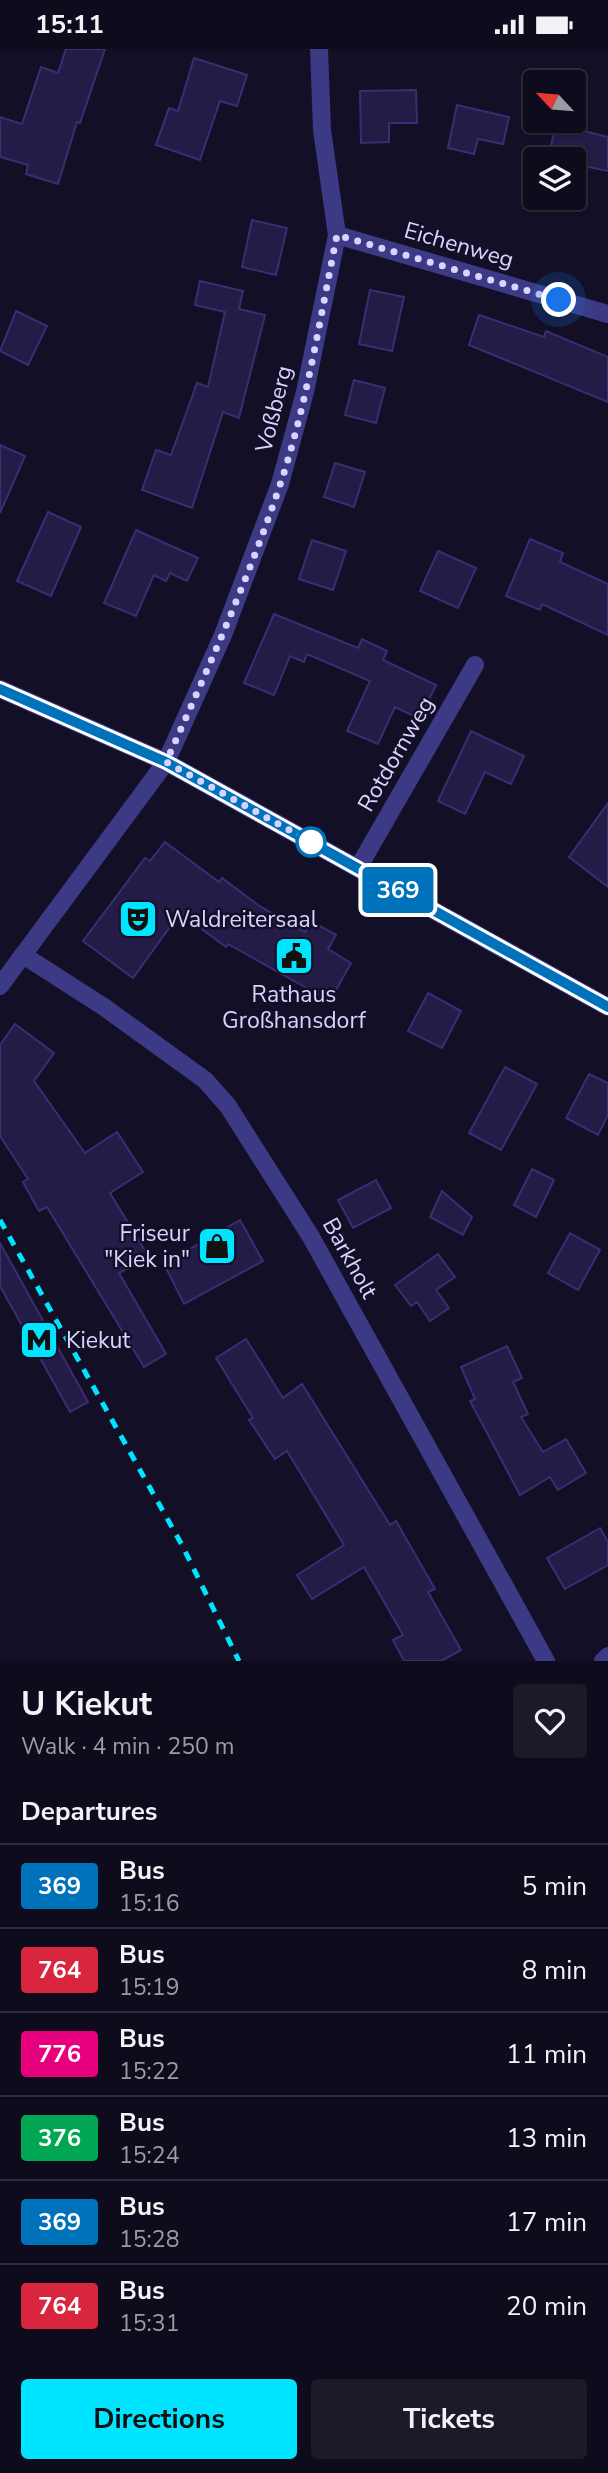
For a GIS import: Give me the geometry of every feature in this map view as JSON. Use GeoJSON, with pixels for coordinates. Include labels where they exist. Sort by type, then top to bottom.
{"type":"FeatureCollection","features":[{"type":"Feature","properties":{"kind":"street","name":"Voßberg"},"geometry":{"type":"LineString","coordinates":[[0,986],[166,762],[223,635],[280,484],[305,392],[337,235],[322,130],[319,49]]}},
{"type":"Feature","properties":{"kind":"street","name":"Eichenweg"},"geometry":{"type":"LineString","coordinates":[[337,235],[608,314]]}},
{"type":"Feature","properties":{"kind":"street","name":"Rotdornweg"},"geometry":{"type":"LineString","coordinates":[[358,868],[475,665]]}},
{"type":"Feature","properties":{"kind":"street"},"geometry":{"type":"LineString","coordinates":[[0,689],[166,762],[608,1007]]}},
{"type":"Feature","properties":{"kind":"street","name":"Barkholt"},"geometry":{"type":"LineString","coordinates":[[23,954],[205,1080],[228,1106],[311,1237],[546,1661]]}},
{"type":"Feature","properties":{"kind":"street"},"geometry":{"type":"LineString","coordinates":[[603,1661],[608,1656]]}},
{"type":"Feature","properties":{"kind":"building"},"geometry":{"type":"Polygon","coordinates":[[[66,49],[105,49],[80,123],[77,122],[58,184],[26,174],[28,165],[0,157],[0,117],[22,124],[41,67],[58,73],[66,49]]]}},
{"type":"Feature","properties":{"kind":"building"},"geometry":{"type":"Polygon","coordinates":[[[194,58],[247,75],[237,106],[220,101],[200,160],[156,145],[169,108],[178,111],[194,58]]]}},
{"type":"Feature","properties":{"kind":"building"},"geometry":{"type":"Polygon","coordinates":[[[416,90],[417,123],[389,123],[389,142],[361,143],[360,91],[416,90]]]}},
{"type":"Feature","properties":{"kind":"building"},"geometry":{"type":"Polygon","coordinates":[[[457,105],[509,117],[503,144],[478,139],[474,154],[448,148],[457,105]]]}},
{"type":"Feature","properties":{"kind":"building"},"geometry":{"type":"Polygon","coordinates":[[[586,132],[608,137],[608,171],[586,166],[586,147],[551,147],[554,133],[586,132]]]}},
{"type":"Feature","properties":{"kind":"building"},"geometry":{"type":"Polygon","coordinates":[[[252,220],[287,228],[276,275],[242,267],[252,220]]]}},
{"type":"Feature","properties":{"kind":"building"},"geometry":{"type":"Polygon","coordinates":[[[200,281],[243,291],[239,309],[265,315],[239,418],[223,412],[192,508],[142,490],[156,450],[171,455],[197,383],[208,387],[225,312],[195,305],[200,281]]]}},
{"type":"Feature","properties":{"kind":"building"},"geometry":{"type":"Polygon","coordinates":[[[370,290],[404,297],[392,351],[359,344],[370,290]]]}},
{"type":"Feature","properties":{"kind":"building"},"geometry":{"type":"Polygon","coordinates":[[[16,311],[47,326],[28,365],[0,351],[16,311]]]}},
{"type":"Feature","properties":{"kind":"building"},"geometry":{"type":"Polygon","coordinates":[[[479,315],[544,337],[546,331],[608,357],[608,402],[469,345],[479,315]]]}},
{"type":"Feature","properties":{"kind":"building"},"geometry":{"type":"Polygon","coordinates":[[[354,380],[385,388],[376,423],[345,415],[354,380]]]}},
{"type":"Feature","properties":{"kind":"building"},"geometry":{"type":"Polygon","coordinates":[[[0,445],[25,456],[0,513],[0,445]]]}},
{"type":"Feature","properties":{"kind":"building"},"geometry":{"type":"Polygon","coordinates":[[[335,463],[365,472],[354,507],[324,497],[335,463]]]}},
{"type":"Feature","properties":{"kind":"building"},"geometry":{"type":"Polygon","coordinates":[[[48,512],[81,527],[51,596],[17,581],[48,512]]]}},
{"type":"Feature","properties":{"kind":"building"},"geometry":{"type":"Polygon","coordinates":[[[136,530],[198,558],[187,581],[170,573],[166,581],[154,575],[136,616],[104,603],[136,530]]]}},
{"type":"Feature","properties":{"kind":"building"},"geometry":{"type":"Polygon","coordinates":[[[530,539],[563,553],[560,562],[608,584],[608,635],[542,604],[540,610],[506,596],[530,539]]]}},
{"type":"Feature","properties":{"kind":"building"},"geometry":{"type":"Polygon","coordinates":[[[312,540],[346,551],[333,590],[299,579],[312,540]]]}},
{"type":"Feature","properties":{"kind":"building"},"geometry":{"type":"Polygon","coordinates":[[[438,551],[476,568],[458,608],[420,591],[438,551]]]}},
{"type":"Feature","properties":{"kind":"building"},"geometry":{"type":"Polygon","coordinates":[[[274,614],[358,648],[362,639],[387,651],[383,660],[436,685],[420,719],[395,707],[378,744],[347,731],[370,681],[307,654],[304,662],[290,656],[274,695],[244,683],[274,614]]]}},
{"type":"Feature","properties":{"kind":"building"},"geometry":{"type":"Polygon","coordinates":[[[471,731],[524,756],[511,784],[485,772],[465,814],[438,801],[471,731]]]}},
{"type":"Feature","properties":{"kind":"building"},"geometry":{"type":"Polygon","coordinates":[[[608,803],[608,887],[569,857],[608,803]]]}},
{"type":"Feature","properties":{"kind":"building"},"geometry":{"type":"Polygon","coordinates":[[[165,842],[219,882],[222,878],[258,905],[305,932],[311,921],[336,935],[328,949],[351,963],[330,1001],[228,944],[226,947],[180,913],[133,978],[83,941],[145,858],[150,861],[165,842]]]}},
{"type":"Feature","properties":{"kind":"building"},"geometry":{"type":"Polygon","coordinates":[[[428,993],[461,1011],[442,1048],[408,1031],[428,993]]]}},
{"type":"Feature","properties":{"kind":"building"},"geometry":{"type":"Polygon","coordinates":[[[15,1024],[54,1053],[34,1081],[85,1153],[117,1132],[143,1172],[110,1193],[149,1257],[119,1273],[166,1354],[144,1367],[47,1207],[39,1211],[23,1182],[28,1179],[0,1136],[0,1045],[15,1024]]]}},
{"type":"Feature","properties":{"kind":"building"},"geometry":{"type":"Polygon","coordinates":[[[505,1067],[537,1084],[501,1150],[469,1133],[505,1067]]]}},
{"type":"Feature","properties":{"kind":"building"},"geometry":{"type":"Polygon","coordinates":[[[589,1074],[608,1083],[608,1115],[598,1135],[566,1118],[589,1074]]]}},
{"type":"Feature","properties":{"kind":"building"},"geometry":{"type":"Polygon","coordinates":[[[532,1169],[554,1180],[536,1217],[514,1205],[532,1169]]]}},
{"type":"Feature","properties":{"kind":"building"},"geometry":{"type":"Polygon","coordinates":[[[376,1180],[391,1208],[353,1228],[338,1200],[376,1180]]]}},
{"type":"Feature","properties":{"kind":"building"},"geometry":{"type":"Polygon","coordinates":[[[442,1191],[472,1217],[463,1235],[430,1217],[442,1191]]]}},
{"type":"Feature","properties":{"kind":"building"},"geometry":{"type":"Polygon","coordinates":[[[240,1220],[263,1261],[184,1304],[164,1264],[240,1220]]]}},
{"type":"Feature","properties":{"kind":"building"},"geometry":{"type":"Polygon","coordinates":[[[570,1233],[600,1250],[578,1290],[548,1273],[570,1233]]]}},
{"type":"Feature","properties":{"kind":"building"},"geometry":{"type":"Polygon","coordinates":[[[0,1243],[88,1402],[70,1412],[0,1286],[0,1243]]]}},
{"type":"Feature","properties":{"kind":"building"},"geometry":{"type":"Polygon","coordinates":[[[438,1254],[455,1277],[436,1290],[449,1308],[430,1321],[417,1302],[411,1306],[395,1285],[438,1254]]]}},
{"type":"Feature","properties":{"kind":"building"},"geometry":{"type":"Polygon","coordinates":[[[246,1339],[283,1398],[302,1384],[390,1525],[396,1521],[435,1589],[428,1592],[461,1650],[441,1661],[404,1661],[393,1640],[403,1635],[364,1567],[312,1599],[297,1575],[344,1545],[287,1451],[275,1459],[249,1420],[253,1418],[216,1358],[246,1339]]]}},
{"type":"Feature","properties":{"kind":"building"},"geometry":{"type":"Polygon","coordinates":[[[507,1346],[522,1378],[513,1382],[528,1414],[521,1417],[543,1452],[566,1439],[586,1473],[558,1490],[550,1477],[520,1495],[470,1401],[475,1399],[461,1367],[507,1346]]]}},
{"type":"Feature","properties":{"kind":"building"},"geometry":{"type":"Polygon","coordinates":[[[600,1528],[608,1542],[608,1565],[565,1589],[547,1558],[600,1528]]]}},
{"type":"Feature","properties":{"kind":"railway"},"geometry":{"type":"LineString","coordinates":[[0,1220],[182,1545],[239,1661]]}},
{"type":"Feature","properties":{"kind":"bus line","name":"369"},"geometry":{"type":"LineString","coordinates":[[0,689],[166,762],[608,1007]]}},
{"type":"Feature","properties":{"kind":"place","name":"Waldreitersaal"},"geometry":{"type":"Point","coordinates":[138,919]}},
{"type":"Feature","properties":{"kind":"place","name":"Rathaus Großhansdorf"},"geometry":{"type":"Point","coordinates":[294,956]}},
{"type":"Feature","properties":{"kind":"place","name":"Friseur \"Kiek in\""},"geometry":{"type":"Point","coordinates":[217,1246]}},
{"type":"Feature","properties":{"kind":"place","name":"Kiekut"},"geometry":{"type":"Point","coordinates":[39,1340]}},
{"type":"Feature","properties":{"kind":"route"},"geometry":{"type":"LineString","coordinates":[[311,842],[166,762],[223,635],[280,484],[305,392],[337,235],[559,300]]}}]}
